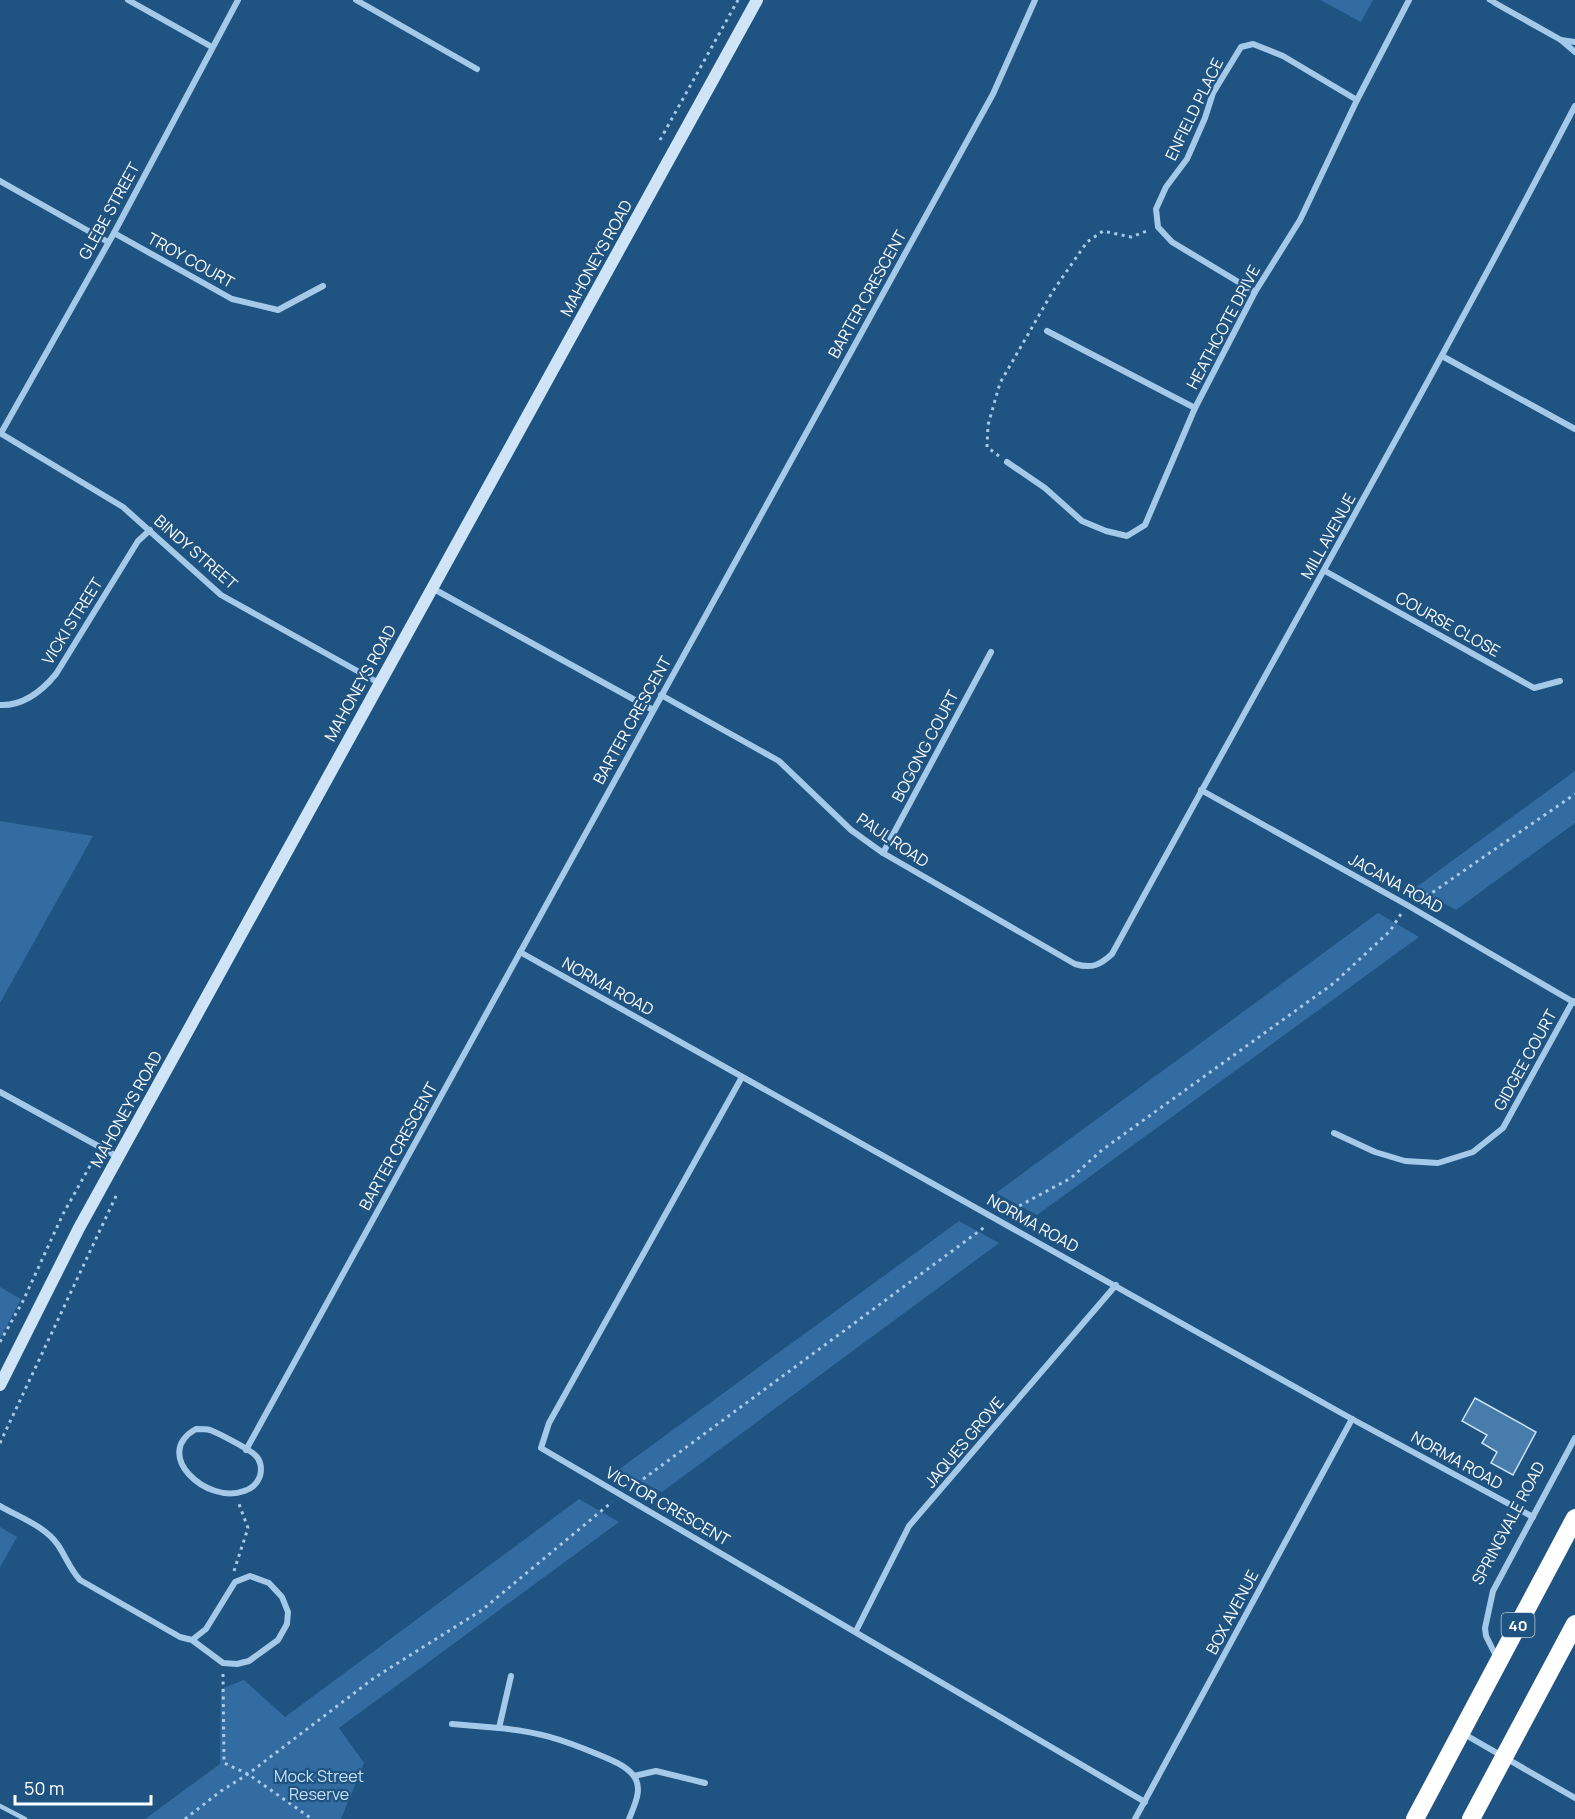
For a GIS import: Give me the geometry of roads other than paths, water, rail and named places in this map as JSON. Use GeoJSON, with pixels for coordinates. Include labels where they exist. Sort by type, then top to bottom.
{"type":"FeatureCollection","features":[{"type":"Feature","properties":{"kind":"highway","name":"40"},"geometry":{"type":"LineString","coordinates":[[1415,1819],[1575,1518]]}},
{"type":"Feature","properties":{"kind":"highway"},"geometry":{"type":"LineString","coordinates":[[1471,1819],[1575,1624]]}},
{"type":"Feature","properties":{"kind":"main road","name":"MAHONEYS ROAD"},"geometry":{"type":"LineString","coordinates":[[0,1386],[79,1228],[757,0]]}},
{"type":"Feature","properties":{"kind":"street"},"geometry":{"type":"LineString","coordinates":[[128,0],[212,47]]}},
{"type":"Feature","properties":{"kind":"street","name":"GLEBE STREET"},"geometry":{"type":"LineString","coordinates":[[0,433],[114,233],[238,0]]}},
{"type":"Feature","properties":{"kind":"street"},"geometry":{"type":"LineString","coordinates":[[356,0],[477,69]]}},
{"type":"Feature","properties":{"kind":"street","name":"BARTER CRESCENT"},"geometry":{"type":"LineString","coordinates":[[246,1450],[993,93],[1035,0]]}},
{"type":"Feature","properties":{"kind":"street","name":"HEATHCOTE DRIVE"},"geometry":{"type":"LineString","coordinates":[[1007,462],[1045,488],[1082,521],[1106,531],[1128,536],[1145,525],[1195,408],[1255,292],[1300,220],[1357,100],[1409,0]]}},
{"type":"Feature","properties":{"kind":"street"},"geometry":{"type":"LineString","coordinates":[[1492,2],[1561,40],[1575,52]]}},
{"type":"Feature","properties":{"kind":"street"},"geometry":{"type":"LineString","coordinates":[[1561,40],[1575,42]]}},
{"type":"Feature","properties":{"kind":"street","name":"ENFIELD PLACE"},"geometry":{"type":"LineString","coordinates":[[1255,292],[1172,242],[1158,227],[1156,209],[1166,187],[1186,159],[1205,118],[1213,93],[1241,47],[1252,44],[1283,56],[1357,100]]}},
{"type":"Feature","properties":{"kind":"street","name":"MILL AVENUE"},"geometry":{"type":"LineString","coordinates":[[1092,967],[1102,963],[1113,954],[1325,571],[1575,106]]}},
{"type":"Feature","properties":{"kind":"street"},"geometry":{"type":"LineString","coordinates":[[0,181],[108,242]]}},
{"type":"Feature","properties":{"kind":"street","name":"TROY COURT"},"geometry":{"type":"LineString","coordinates":[[114,233],[232,299],[278,310],[323,286]]}},
{"type":"Feature","properties":{"kind":"street"},"geometry":{"type":"LineString","coordinates":[[1047,330],[1195,408]]}},
{"type":"Feature","properties":{"kind":"street"},"geometry":{"type":"LineString","coordinates":[[1442,356],[1575,429]]}},
{"type":"Feature","properties":{"kind":"street","name":"BINDY STREET"},"geometry":{"type":"LineString","coordinates":[[0,433],[123,507],[221,595],[379,683]]}},
{"type":"Feature","properties":{"kind":"street","name":"VICKI STREET"},"geometry":{"type":"LineString","coordinates":[[0,705],[21,702],[47,684],[56,674],[138,541],[150,530]]}},
{"type":"Feature","properties":{"kind":"street","name":"COURSE CLOSE"},"geometry":{"type":"LineString","coordinates":[[1325,571],[1534,688],[1560,681]]}},
{"type":"Feature","properties":{"kind":"street"},"geometry":{"type":"LineString","coordinates":[[431,588],[653,710]]}},
{"type":"Feature","properties":{"kind":"street","name":"BOGONG COURT"},"geometry":{"type":"LineString","coordinates":[[883,853],[991,652]]}},
{"type":"Feature","properties":{"kind":"street","name":"PAUL ROAD"},"geometry":{"type":"LineString","coordinates":[[662,695],[778,760],[851,830],[883,853],[1075,964],[1092,967]]}},
{"type":"Feature","properties":{"kind":"street","name":"JACANA ROAD"},"geometry":{"type":"LineString","coordinates":[[1202,790],[1574,1002]]}},
{"type":"Feature","properties":{"kind":"street","name":"NORMA ROAD"},"geometry":{"type":"LineString","coordinates":[[520,952],[1352,1419],[1533,1517]]}},
{"type":"Feature","properties":{"kind":"street","name":"GIDGEE COURT"},"geometry":{"type":"LineString","coordinates":[[1334,1132],[1375,1152],[1405,1161],[1438,1163],[1473,1152],[1503,1128],[1574,1002]]}},
{"type":"Feature","properties":{"kind":"street","name":"VICTOR CRESCENT"},"geometry":{"type":"LineString","coordinates":[[742,1077],[549,1424],[542,1448],[1145,1802]]}},
{"type":"Feature","properties":{"kind":"street"},"geometry":{"type":"LineString","coordinates":[[0,1092],[118,1157]]}},
{"type":"Feature","properties":{"kind":"street","name":"JAQUES GROVE"},"geometry":{"type":"LineString","coordinates":[[856,1631],[909,1526],[1116,1285]]}},
{"type":"Feature","properties":{"kind":"street","name":"BOX AVENUE"},"geometry":{"type":"LineString","coordinates":[[1135,1819],[1352,1419]]}},
{"type":"Feature","properties":{"kind":"street"},"geometry":{"type":"LineString","coordinates":[[196,1429],[209,1429],[246,1450],[255,1455],[261,1464],[261,1473],[258,1482],[250,1489],[236,1494],[214,1492],[198,1483],[186,1471],[180,1459],[180,1446],[186,1435],[196,1429]]}},
{"type":"Feature","properties":{"kind":"street","name":"SPRINGVALE ROAD"},"geometry":{"type":"LineString","coordinates":[[1499,1662],[1486,1636],[1488,1607],[1493,1591],[1575,1438]]}},
{"type":"Feature","properties":{"kind":"street"},"geometry":{"type":"LineString","coordinates":[[0,1506],[46,1532],[57,1544],[71,1570],[80,1580],[180,1637],[192,1640],[223,1663],[237,1664],[249,1660],[278,1640],[287,1624],[288,1612],[282,1597],[269,1582],[250,1576],[235,1582],[206,1629],[192,1640]]}},
{"type":"Feature","properties":{"kind":"street"},"geometry":{"type":"LineString","coordinates":[[499,1728],[511,1676]]}},
{"type":"Feature","properties":{"kind":"street"},"geometry":{"type":"LineString","coordinates":[[452,1724],[529,1731],[558,1738],[613,1761],[634,1776],[639,1793],[629,1819]]}},
{"type":"Feature","properties":{"kind":"street"},"geometry":{"type":"LineString","coordinates":[[1461,1733],[1575,1798]]}},
{"type":"Feature","properties":{"kind":"street"},"geometry":{"type":"LineString","coordinates":[[634,1776],[656,1771],[705,1783]]}},
{"type":"Feature","properties":{"kind":"lane"},"geometry":{"type":"LineString","coordinates":[[0,1806],[25,1819]]}},
{"type":"Feature","properties":{"kind":"park label","name":"Mock Street Reserve"},"geometry":{"type":"Point","coordinates":[319,1785]}}]}
